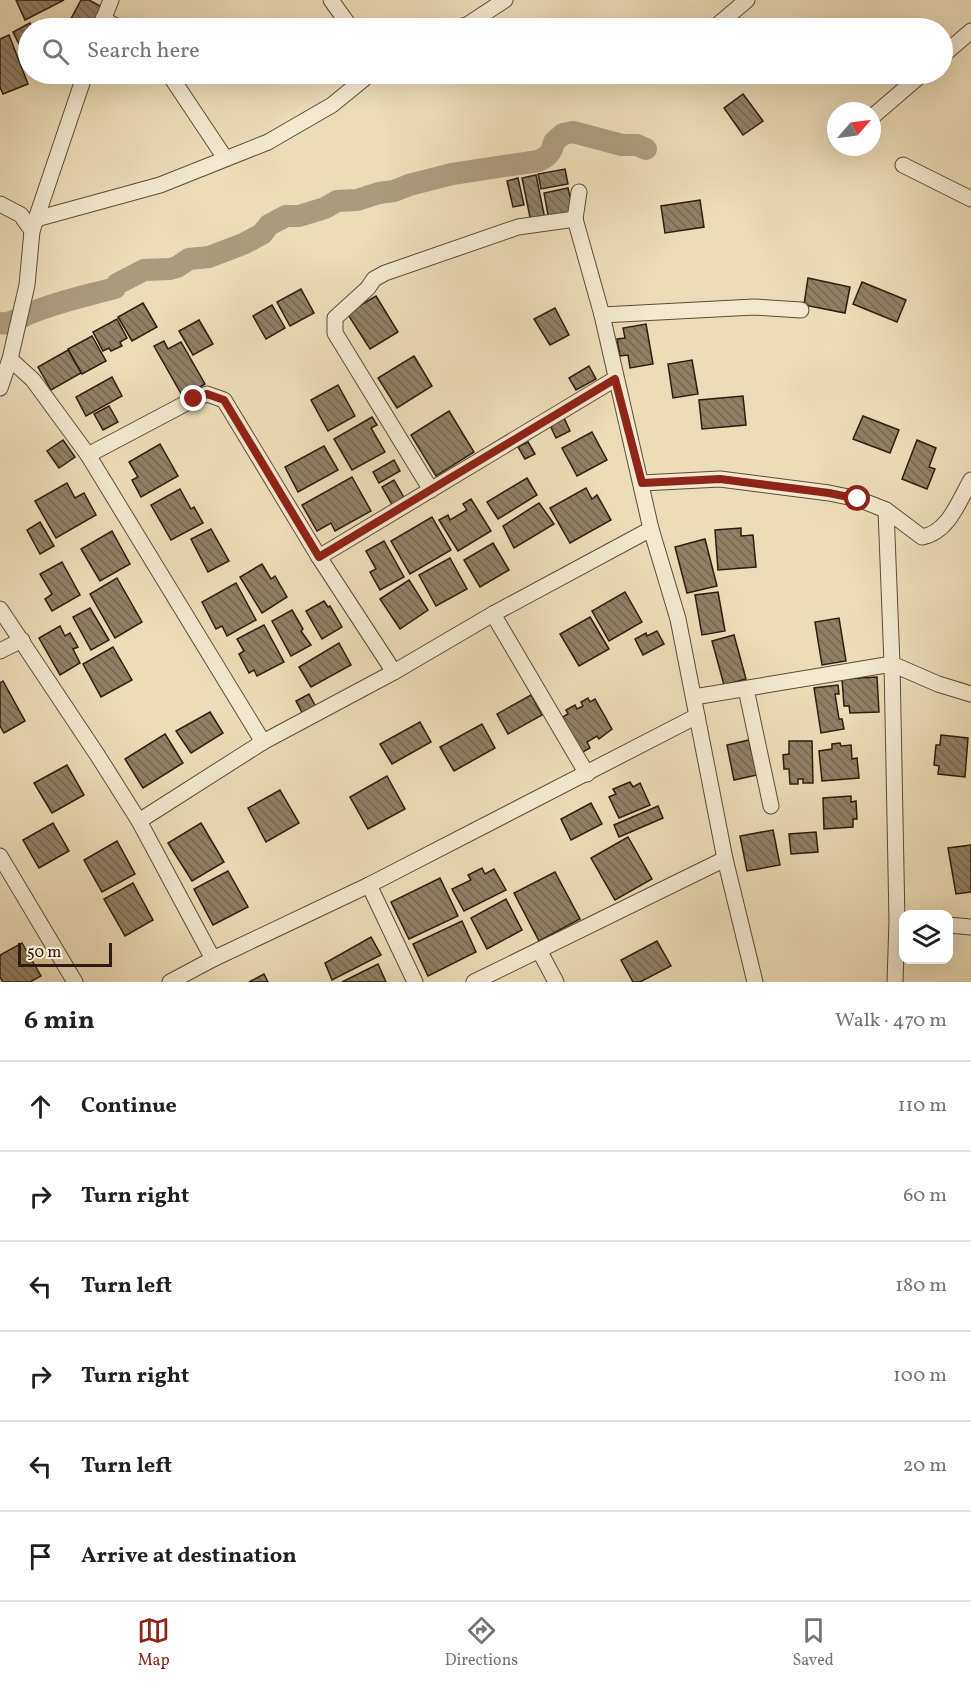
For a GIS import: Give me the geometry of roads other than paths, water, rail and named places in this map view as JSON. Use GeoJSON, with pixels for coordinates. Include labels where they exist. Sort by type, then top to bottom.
{"type":"FeatureCollection","features":[{"type":"Feature","properties":{"kind":"street"},"geometry":{"type":"LineString","coordinates":[[104,18],[111,0]]}},
{"type":"Feature","properties":{"kind":"street"},"geometry":{"type":"LineString","coordinates":[[331,0],[344,18]]}},
{"type":"Feature","properties":{"kind":"street"},"geometry":{"type":"LineString","coordinates":[[476,18],[505,0]]}},
{"type":"Feature","properties":{"kind":"street"},"geometry":{"type":"LineString","coordinates":[[726,18],[747,0]]}},
{"type":"Feature","properties":{"kind":"street"},"geometry":{"type":"LineString","coordinates":[[953,47],[971,31]]}},
{"type":"Feature","properties":{"kind":"street"},"geometry":{"type":"LineString","coordinates":[[0,388],[10,359],[27,285],[34,225],[82,84]]}},
{"type":"Feature","properties":{"kind":"street"},"geometry":{"type":"LineString","coordinates":[[176,84],[225,158]]}},
{"type":"Feature","properties":{"kind":"street"},"geometry":{"type":"LineString","coordinates":[[34,225],[160,185],[268,142],[332,105],[358,84]]}},
{"type":"Feature","properties":{"kind":"street"},"geometry":{"type":"LineString","coordinates":[[881,109],[910,84]]}},
{"type":"Feature","properties":{"kind":"street"},"geometry":{"type":"LineString","coordinates":[[903,165],[971,199]]}},
{"type":"Feature","properties":{"kind":"street"},"geometry":{"type":"LineString","coordinates":[[579,192],[575,219],[602,315],[651,529],[678,619],[725,859],[755,982]]}},
{"type":"Feature","properties":{"kind":"street"},"geometry":{"type":"LineString","coordinates":[[0,204],[34,225]]}},
{"type":"Feature","properties":{"kind":"street"},"geometry":{"type":"LineString","coordinates":[[431,490],[335,333],[335,318],[368,288],[374,279],[385,273],[518,227],[575,219]]}},
{"type":"Feature","properties":{"kind":"street"},"geometry":{"type":"LineString","coordinates":[[602,315],[754,307],[801,310]]}},
{"type":"Feature","properties":{"kind":"street"},"geometry":{"type":"LineString","coordinates":[[10,359],[33,380],[88,455],[263,742]]}},
{"type":"Feature","properties":{"kind":"street"},"geometry":{"type":"LineString","coordinates":[[319,557],[615,379]]}},
{"type":"Feature","properties":{"kind":"street"},"geometry":{"type":"LineString","coordinates":[[88,455],[194,399],[207,394],[224,400],[319,557],[394,672]]}},
{"type":"Feature","properties":{"kind":"street"},"geometry":{"type":"LineString","coordinates":[[642,483],[720,479],[829,493],[858,499],[886,510],[922,537],[932,536],[944,526],[971,480]]}},
{"type":"Feature","properties":{"kind":"street"},"geometry":{"type":"LineString","coordinates":[[886,510],[900,910]]}},
{"type":"Feature","properties":{"kind":"street"},"geometry":{"type":"LineString","coordinates":[[139,821],[263,742],[394,672],[492,614],[651,529]]}},
{"type":"Feature","properties":{"kind":"street"},"geometry":{"type":"LineString","coordinates":[[0,609],[139,821],[213,959]]}},
{"type":"Feature","properties":{"kind":"street"},"geometry":{"type":"LineString","coordinates":[[492,614],[587,774]]}},
{"type":"Feature","properties":{"kind":"street"},"geometry":{"type":"LineString","coordinates":[[0,651],[22,640]]}},
{"type":"Feature","properties":{"kind":"street"},"geometry":{"type":"LineString","coordinates":[[694,697],[892,664],[938,684],[971,694]]}},
{"type":"Feature","properties":{"kind":"street"},"geometry":{"type":"LineString","coordinates":[[746,689],[771,806]]}},
{"type":"Feature","properties":{"kind":"street"},"geometry":{"type":"LineString","coordinates":[[170,982],[198,976],[213,959],[369,885],[697,716]]}},
{"type":"Feature","properties":{"kind":"street"},"geometry":{"type":"LineString","coordinates":[[0,856],[75,982]]}},
{"type":"Feature","properties":{"kind":"street"},"geometry":{"type":"LineString","coordinates":[[474,982],[725,859]]}},
{"type":"Feature","properties":{"kind":"street"},"geometry":{"type":"LineString","coordinates":[[369,885],[415,982]]}},
{"type":"Feature","properties":{"kind":"street"},"geometry":{"type":"LineString","coordinates":[[953,925],[971,927]]}},
{"type":"Feature","properties":{"kind":"street"},"geometry":{"type":"LineString","coordinates":[[895,982],[899,933]]}},
{"type":"Feature","properties":{"kind":"street"},"geometry":{"type":"LineString","coordinates":[[539,950],[556,982]]}},
{"type":"Feature","properties":{"kind":"waterway"},"geometry":{"type":"LineString","coordinates":[[0,323],[10,322],[48,306],[115,288],[117,284],[144,270],[170,269],[189,259],[209,257],[262,234],[269,225],[286,216],[299,216],[325,208],[337,201],[357,200],[452,174],[538,161],[549,154],[554,142],[563,134],[573,132],[622,145],[637,145],[646,149]]}}]}
